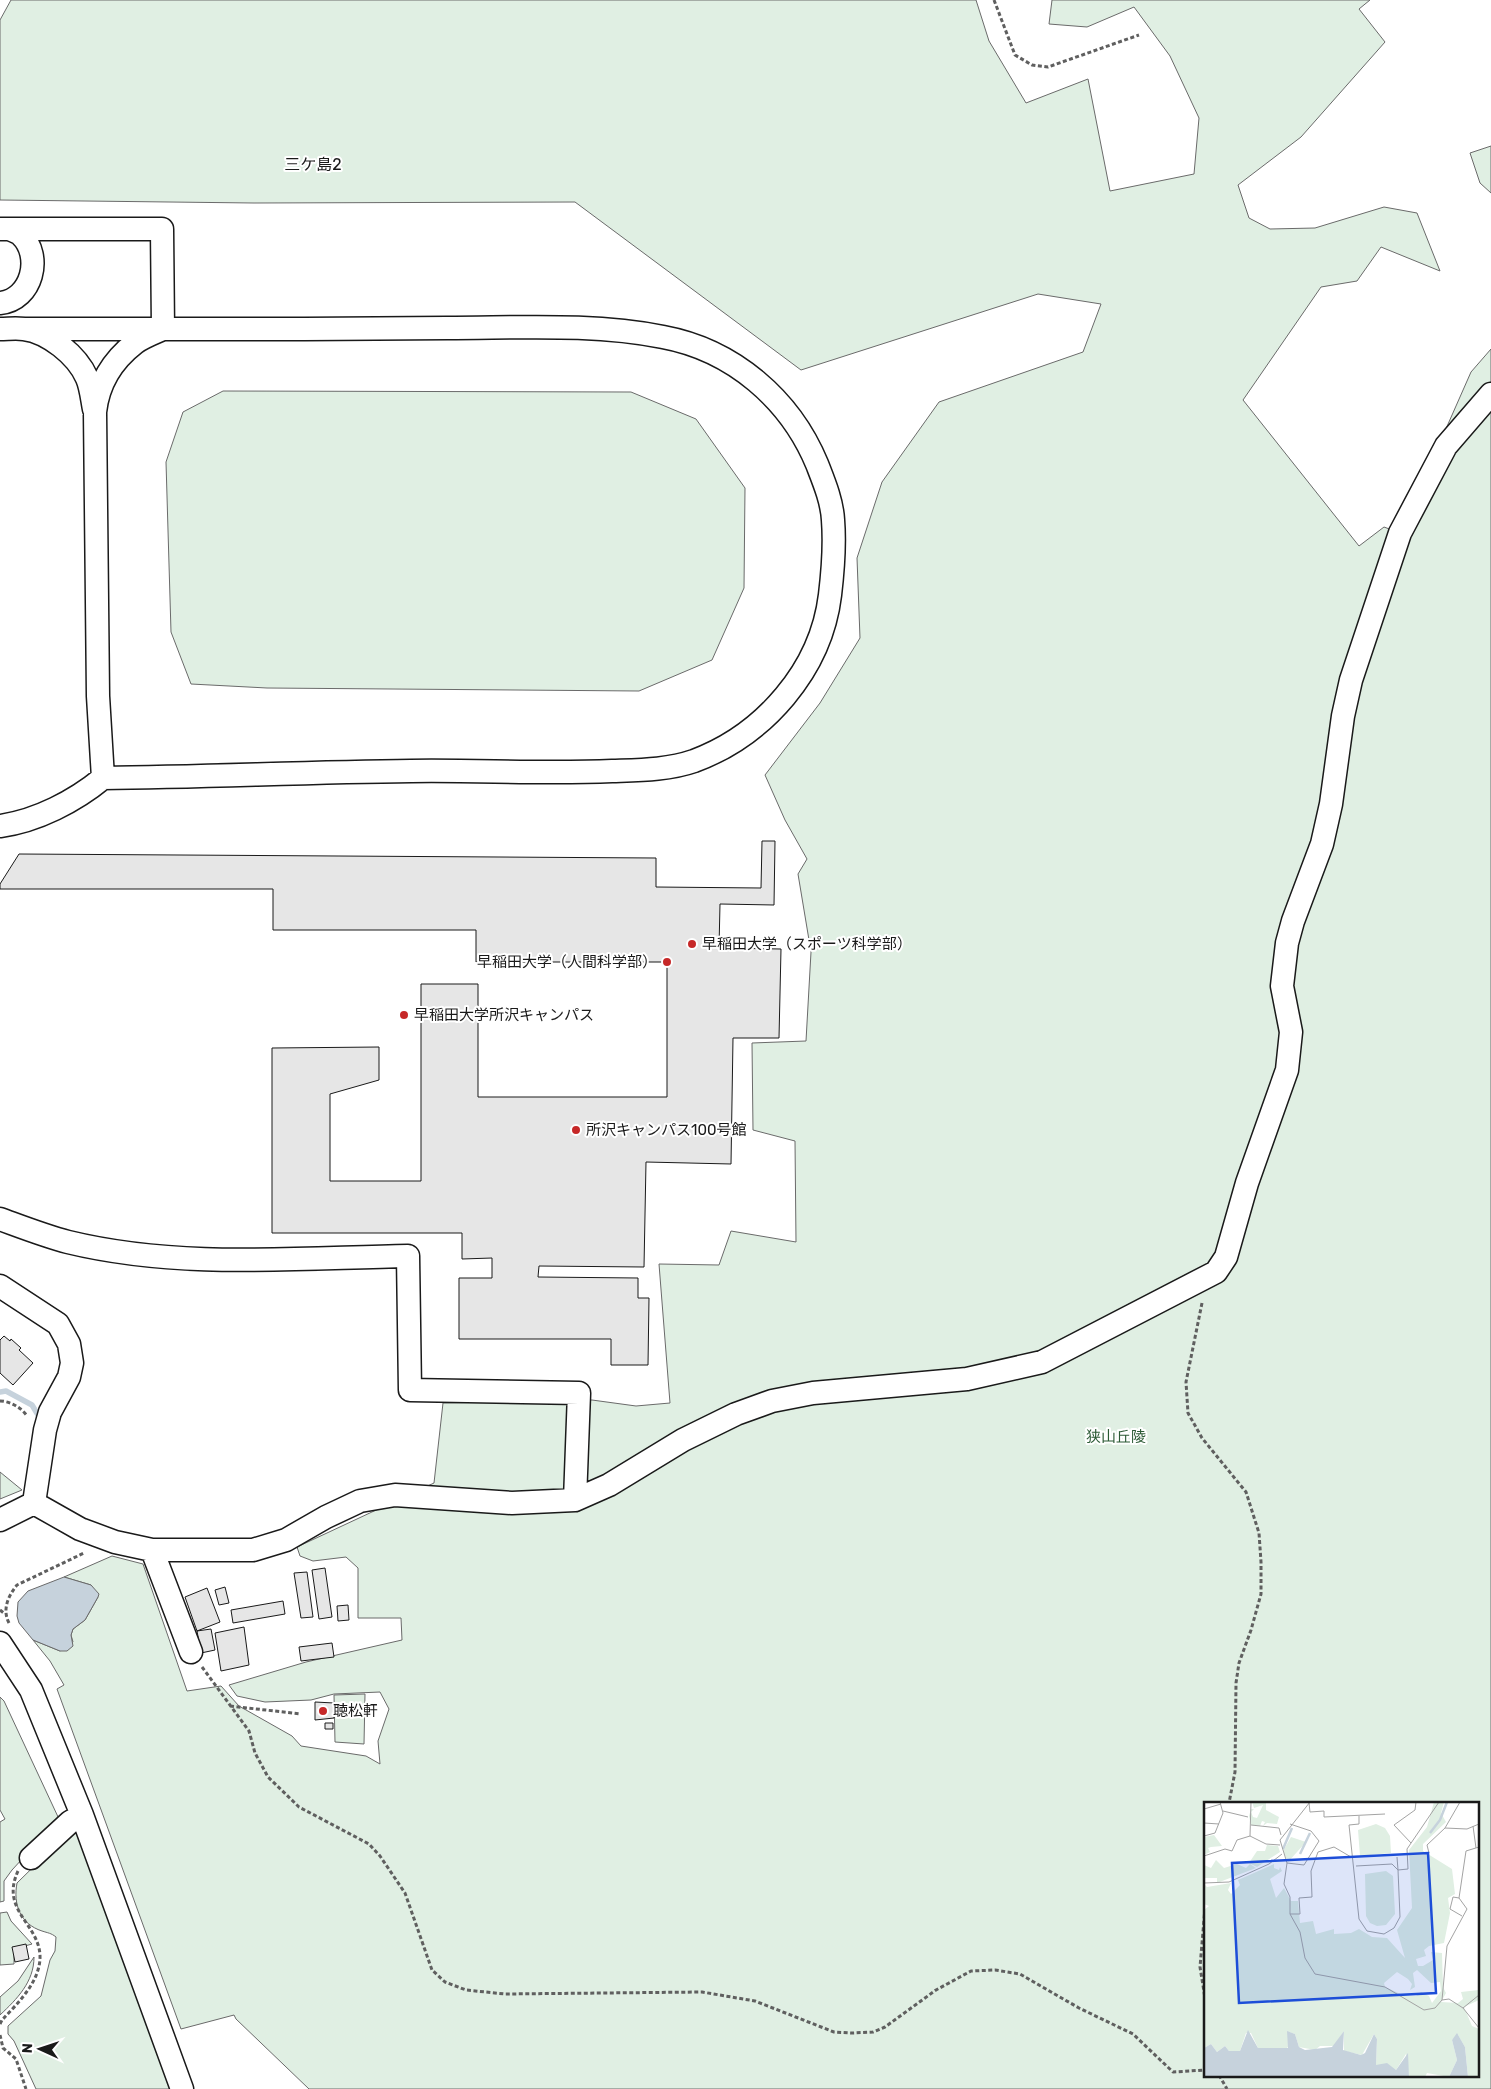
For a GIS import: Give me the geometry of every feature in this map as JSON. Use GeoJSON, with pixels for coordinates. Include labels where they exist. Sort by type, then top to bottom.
{"type":"FeatureCollection","features":[{"type":"Feature","properties":{"kind":"street"},"geometry":{"type":"LineString","coordinates":[[0,303],[8,302],[24,293],[32,276],[28,246],[21,235],[5,229]]}},
{"type":"Feature","properties":{"kind":"street"},"geometry":{"type":"LineString","coordinates":[[5,229],[162,229],[163,329]]}},
{"type":"Feature","properties":{"kind":"street"},"geometry":{"type":"LineString","coordinates":[[0,329],[551,328],[619,330],[668,338],[716,354],[747,374],[780,402],[799,428],[814,457],[826,486],[833,517],[833,570],[829,607],[811,657],[792,690],[767,717],[746,733],[720,748],[684,763],[667,767],[577,772],[411,771],[103,778],[83,794],[59,806],[1,828]]}},
{"type":"Feature","properties":{"kind":"street"},"geometry":{"type":"LineString","coordinates":[[24,329],[45,336],[60,346],[75,360],[87,378],[95,412]]}},
{"type":"Feature","properties":{"kind":"street"},"geometry":{"type":"LineString","coordinates":[[103,778],[98,696],[95,412],[97,394],[105,377],[118,359],[136,342],[163,329]]}},
{"type":"Feature","properties":{"kind":"street"},"geometry":{"type":"LineString","coordinates":[[34,1504],[80,1529],[114,1542],[152,1550],[253,1550],[286,1540],[326,1517],[360,1501],[395,1495],[512,1503],[575,1500],[609,1485],[683,1440],[736,1414],[772,1401],[813,1393],[967,1379],[1042,1362],[1216,1272],[1226,1257],[1247,1183],[1288,1070],[1291,1032],[1282,986],[1287,943],[1293,921],[1322,844],[1331,804],[1343,716],[1351,680],[1400,533],[1446,446],[1491,394]]}},
{"type":"Feature","properties":{"kind":"street"},"geometry":{"type":"LineString","coordinates":[[0,1219],[68,1242],[130,1254],[192,1259],[408,1256],[410,1390],[578,1393],[575,1500]]}},
{"type":"Feature","properties":{"kind":"street"},"geometry":{"type":"LineString","coordinates":[[0,1286],[58,1324],[69,1344],[72,1363],[69,1377],[50,1412],[45,1430],[34,1504]]}},
{"type":"Feature","properties":{"kind":"street"},"geometry":{"type":"LineString","coordinates":[[0,1520],[34,1504]]}},
{"type":"Feature","properties":{"kind":"street"},"geometry":{"type":"LineString","coordinates":[[152,1550],[191,1652]]}},
{"type":"Feature","properties":{"kind":"street"},"geometry":{"type":"LineString","coordinates":[[0,1643],[31,1690],[82,1815],[182,2089]]}},
{"type":"Feature","properties":{"kind":"street"},"geometry":{"type":"LineString","coordinates":[[30,1858],[70,1822],[82,1815]]}},
{"type":"Feature","properties":{"kind":"path"},"geometry":{"type":"LineString","coordinates":[[994,0],[1015,56],[1032,65],[1048,67],[1139,35]]}},
{"type":"Feature","properties":{"kind":"path"},"geometry":{"type":"LineString","coordinates":[[1201,1280],[1202,1303],[1186,1382],[1188,1413],[1202,1438],[1246,1492],[1259,1532],[1261,1594],[1251,1630],[1239,1662],[1236,1683],[1235,1772],[1229,1802]]}},
{"type":"Feature","properties":{"kind":"path"},"geometry":{"type":"LineString","coordinates":[[0,1401],[6,1401],[24,1411],[33,1424],[45,1430]]}},
{"type":"Feature","properties":{"kind":"path"},"geometry":{"type":"LineString","coordinates":[[0,1610],[5,1614]]}},
{"type":"Feature","properties":{"kind":"path"},"geometry":{"type":"LineString","coordinates":[[191,1652],[249,1731],[255,1753],[268,1777],[299,1807],[369,1844],[380,1856],[405,1893],[432,1970],[445,1982],[466,1990],[505,1994],[702,1992],[755,2001],[834,2032],[852,2033],[873,2032],[884,2027],[936,1990],[972,1971],[995,1970],[1020,1974],[1079,2008],[1132,2034],[1173,2072],[1204,2070]]}},
{"type":"Feature","properties":{"kind":"path"},"geometry":{"type":"LineString","coordinates":[[230,1706],[301,1714]]}},
{"type":"Feature","properties":{"kind":"path"},"geometry":{"type":"LineString","coordinates":[[8,1888],[10,1881],[30,1858]]}},
{"type":"Feature","properties":{"kind":"path"},"geometry":{"type":"LineString","coordinates":[[1204,1920],[1200,1967],[1204,1992]]}},
{"type":"Feature","properties":{"kind":"path"},"geometry":{"type":"LineString","coordinates":[[0,2024],[24,1996],[33,1981],[40,1957],[34,1936],[19,1922]]}},
{"type":"Feature","properties":{"kind":"path"},"geometry":{"type":"LineString","coordinates":[[0,2035],[1,2049],[16,2059],[26,2089]]}},
{"type":"Feature","properties":{"kind":"path"},"geometry":{"type":"LineString","coordinates":[[1220,2076],[1227,2089]]}},
{"type":"Feature","properties":{"kind":"green space","name":"狭山丘陵"},"geometry":{"type":"Polygon","coordinates":[[[11,0],[976,0],[989,41],[1026,103],[1088,79],[1110,191],[1194,174],[1199,118],[1170,56],[1134,7],[1087,27],[1049,24],[1052,0],[1370,0],[1359,9],[1385,42],[1301,137],[1238,185],[1249,218],[1270,229],[1315,228],[1384,207],[1417,213],[1440,271],[1381,247],[1357,281],[1321,287],[1243,400],[1359,546],[1384,527],[1400,533],[1471,372],[1491,349],[1491,2089],[309,2089],[234,2015],[181,2029],[57,1689],[64,1685],[50,1661],[33,1640],[60,1651],[73,1642],[71,1635],[73,1629],[85,1620],[98,1597],[91,1585],[64,1577],[112,1556],[143,1564],[187,1691],[221,1686],[239,1706],[292,1736],[301,1746],[366,1756],[380,1764],[378,1741],[389,1709],[380,1692],[334,1694],[311,1700],[265,1702],[237,1696],[229,1685],[306,1662],[402,1640],[401,1618],[358,1618],[358,1568],[346,1557],[313,1561],[300,1556],[297,1547],[434,1483],[443,1403],[592,1400],[636,1406],[670,1403],[659,1264],[719,1265],[731,1231],[796,1242],[795,1141],[753,1130],[752,1043],[806,1041],[811,952],[798,874],[807,859],[785,820],[765,775],[820,703],[860,638],[857,558],[882,482],[939,402],[1083,352],[1101,304],[1038,294],[801,370],[575,202],[254,203],[0,200],[0,20],[11,0]]]}},
{"type":"Feature","properties":{"kind":"green space"},"geometry":{"type":"Polygon","coordinates":[[[1491,146],[1491,193],[1480,183],[1470,153],[1491,146]]]}},
{"type":"Feature","properties":{"kind":"green space"},"geometry":{"type":"Polygon","coordinates":[[[223,391],[631,392],[696,419],[745,488],[744,588],[712,660],[639,691],[267,688],[191,684],[171,632],[166,462],[183,412],[223,391]]]}},
{"type":"Feature","properties":{"kind":"green space"},"geometry":{"type":"Polygon","coordinates":[[[0,1472],[22,1490],[0,1499],[0,1472]]]}},
{"type":"Feature","properties":{"kind":"green space"},"geometry":{"type":"Polygon","coordinates":[[[365,1694],[364,1744],[335,1742],[334,1695],[365,1694]]]}},
{"type":"Feature","properties":{"kind":"green space"},"geometry":{"type":"Polygon","coordinates":[[[0,1697],[4,1701],[59,1819],[4,1881],[4,1901],[0,1902],[0,1822],[5,1819],[0,1810],[0,1697]]]}},
{"type":"Feature","properties":{"kind":"green space"},"geometry":{"type":"Polygon","coordinates":[[[70,1831],[77,1833],[170,2089],[36,2089],[14,2041],[8,2034],[8,2026],[41,1996],[50,1960],[55,1951],[56,1937],[34,1928],[23,1918],[17,1906],[17,1883],[70,1831]]]}},
{"type":"Feature","properties":{"kind":"green space"},"geometry":{"type":"Polygon","coordinates":[[[7,1912],[11,1921],[32,1944],[14,1949],[14,1964],[0,1965],[0,1913],[7,1912]]]}},
{"type":"Feature","properties":{"kind":"green space"},"geometry":{"type":"Polygon","coordinates":[[[34,1957],[28,1982],[0,2015],[0,1997],[18,1981],[34,1957]]]}},
{"type":"Feature","properties":{"kind":"shaded area"},"geometry":{"type":"Polygon","coordinates":[[[64,1577],[91,1585],[99,1594],[85,1620],[73,1629],[71,1635],[73,1646],[67,1651],[60,1651],[33,1640],[19,1623],[17,1616],[18,1602],[28,1591],[64,1577]]]}},
{"type":"Feature","properties":{"kind":"building","name":"所沢キャンパス100号館"},"geometry":{"type":"Polygon","coordinates":[[[762,841],[775,841],[774,905],[720,904],[719,948],[781,949],[779,1038],[733,1038],[731,1164],[646,1162],[644,1267],[539,1266],[538,1277],[638,1278],[638,1298],[649,1298],[648,1365],[611,1365],[611,1339],[459,1339],[459,1278],[492,1278],[492,1258],[462,1259],[462,1233],[272,1233],[272,1048],[379,1047],[379,1080],[330,1094],[330,1181],[421,1181],[421,984],[478,984],[478,1097],[667,1097],[667,962],[476,962],[476,930],[273,930],[273,889],[0,889],[0,884],[19,854],[656,858],[656,887],[761,888],[762,841]]]}},
{"type":"Feature","properties":{"kind":"building"},"geometry":{"type":"Polygon","coordinates":[[[4,1336],[10,1341],[11,1339],[21,1348],[19,1350],[33,1363],[13,1385],[0,1373],[0,1340],[4,1336]]]}},
{"type":"Feature","properties":{"kind":"building"},"geometry":{"type":"Polygon","coordinates":[[[325,1568],[332,1617],[319,1619],[312,1570],[325,1568]]]}},
{"type":"Feature","properties":{"kind":"building"},"geometry":{"type":"Polygon","coordinates":[[[307,1572],[313,1617],[301,1618],[294,1573],[307,1572]]]}},
{"type":"Feature","properties":{"kind":"building"},"geometry":{"type":"Polygon","coordinates":[[[225,1587],[229,1603],[219,1605],[215,1590],[225,1587]]]}},
{"type":"Feature","properties":{"kind":"building"},"geometry":{"type":"Polygon","coordinates":[[[207,1588],[220,1622],[197,1631],[185,1597],[207,1588]]]}},
{"type":"Feature","properties":{"kind":"building"},"geometry":{"type":"Polygon","coordinates":[[[283,1601],[285,1614],[233,1623],[231,1610],[283,1601]]]}},
{"type":"Feature","properties":{"kind":"building"},"geometry":{"type":"Polygon","coordinates":[[[348,1605],[349,1620],[338,1621],[337,1606],[348,1605]]]}},
{"type":"Feature","properties":{"kind":"building"},"geometry":{"type":"Polygon","coordinates":[[[244,1627],[249,1665],[221,1671],[215,1633],[244,1627]]]}},
{"type":"Feature","properties":{"kind":"building"},"geometry":{"type":"Polygon","coordinates":[[[211,1629],[215,1650],[201,1653],[197,1631],[211,1629]]]}},
{"type":"Feature","properties":{"kind":"building"},"geometry":{"type":"Polygon","coordinates":[[[332,1643],[334,1657],[301,1661],[299,1647],[332,1643]]]}},
{"type":"Feature","properties":{"kind":"building"},"geometry":{"type":"Polygon","coordinates":[[[315,1702],[334,1703],[334,1718],[315,1720],[315,1702]]]}},
{"type":"Feature","properties":{"kind":"building"},"geometry":{"type":"Polygon","coordinates":[[[325,1723],[333,1723],[333,1729],[325,1729],[325,1723]]]}},
{"type":"Feature","properties":{"kind":"building"},"geometry":{"type":"Polygon","coordinates":[[[26,1944],[29,1959],[15,1962],[12,1947],[26,1944]]]}},
{"type":"Feature","properties":{"kind":"waterway"},"geometry":{"type":"LineString","coordinates":[[0,1392],[6,1391],[32,1405],[38,1415]]}},
{"type":"Feature","properties":{"kind":"place","name":"早稲田大学（スポーツ科学部）"},"geometry":{"type":"Point","coordinates":[692,944]}},
{"type":"Feature","properties":{"kind":"place","name":"早稲田大学（人間科学部）"},"geometry":{"type":"Point","coordinates":[667,962]}},
{"type":"Feature","properties":{"kind":"place","name":"早稲田大学所沢キャンパス"},"geometry":{"type":"Point","coordinates":[404,1015]}},
{"type":"Feature","properties":{"kind":"place","name":"所沢キャンパス100号館"},"geometry":{"type":"Point","coordinates":[576,1130]}},
{"type":"Feature","properties":{"kind":"place","name":"聴松軒"},"geometry":{"type":"Point","coordinates":[323,1711]}},
{"type":"Feature","properties":{"kind":"district","name":"三ケ島2"},"geometry":{"type":"Point","coordinates":[313,164]}}]}
